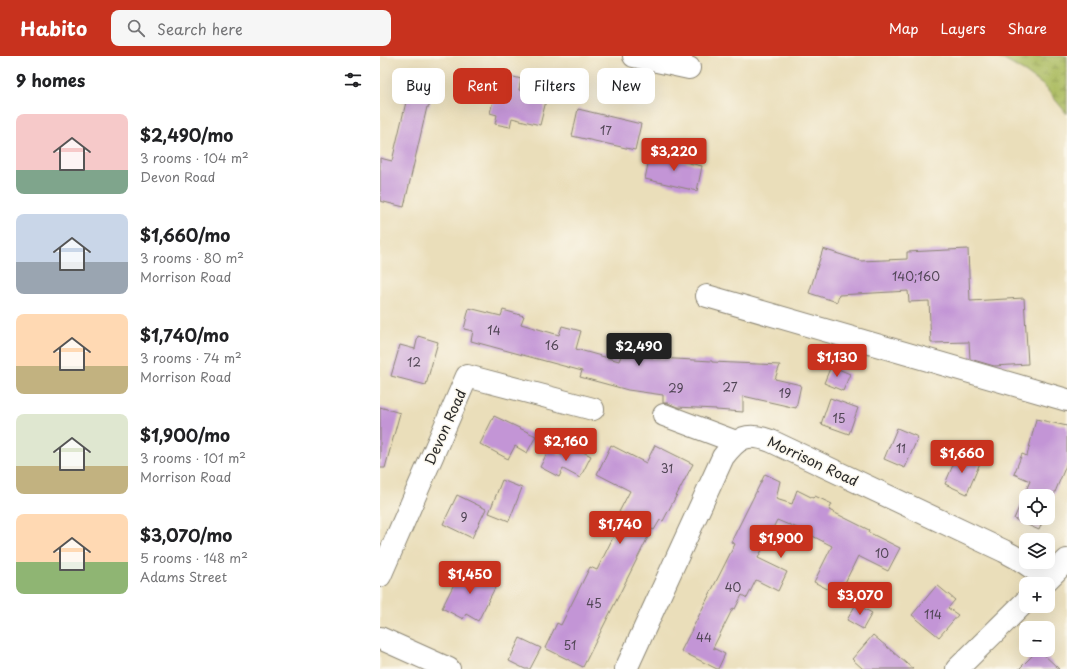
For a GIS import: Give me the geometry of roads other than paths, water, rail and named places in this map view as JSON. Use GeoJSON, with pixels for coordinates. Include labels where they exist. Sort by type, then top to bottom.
{"type":"FeatureCollection","features":[{"type":"Feature","properties":{"kind":"street"},"geometry":{"type":"LineString","coordinates":[[634,56],[689,68]]}},
{"type":"Feature","properties":{"kind":"street"},"geometry":{"type":"LineString","coordinates":[[707,296],[1067,400]]}},
{"type":"Feature","properties":{"kind":"street","name":"Devon Road"},"geometry":{"type":"LineString","coordinates":[[380,576],[467,376],[593,409]]}},
{"type":"Feature","properties":{"kind":"street"},"geometry":{"type":"LineString","coordinates":[[626,669],[723,457],[736,442],[664,415]]}},
{"type":"Feature","properties":{"kind":"street","name":"Morrison Road"},"geometry":{"type":"LineString","coordinates":[[736,442],[753,436],[771,441],[1020,559],[1036,570],[1041,577]]}},
{"type":"Feature","properties":{"kind":"street"},"geometry":{"type":"LineString","coordinates":[[1050,577],[1067,560]]}},
{"type":"Feature","properties":{"kind":"street"},"geometry":{"type":"LineString","coordinates":[[957,669],[1019,608]]}},
{"type":"Feature","properties":{"kind":"street"},"geometry":{"type":"LineString","coordinates":[[380,638],[449,669]]}}]}
